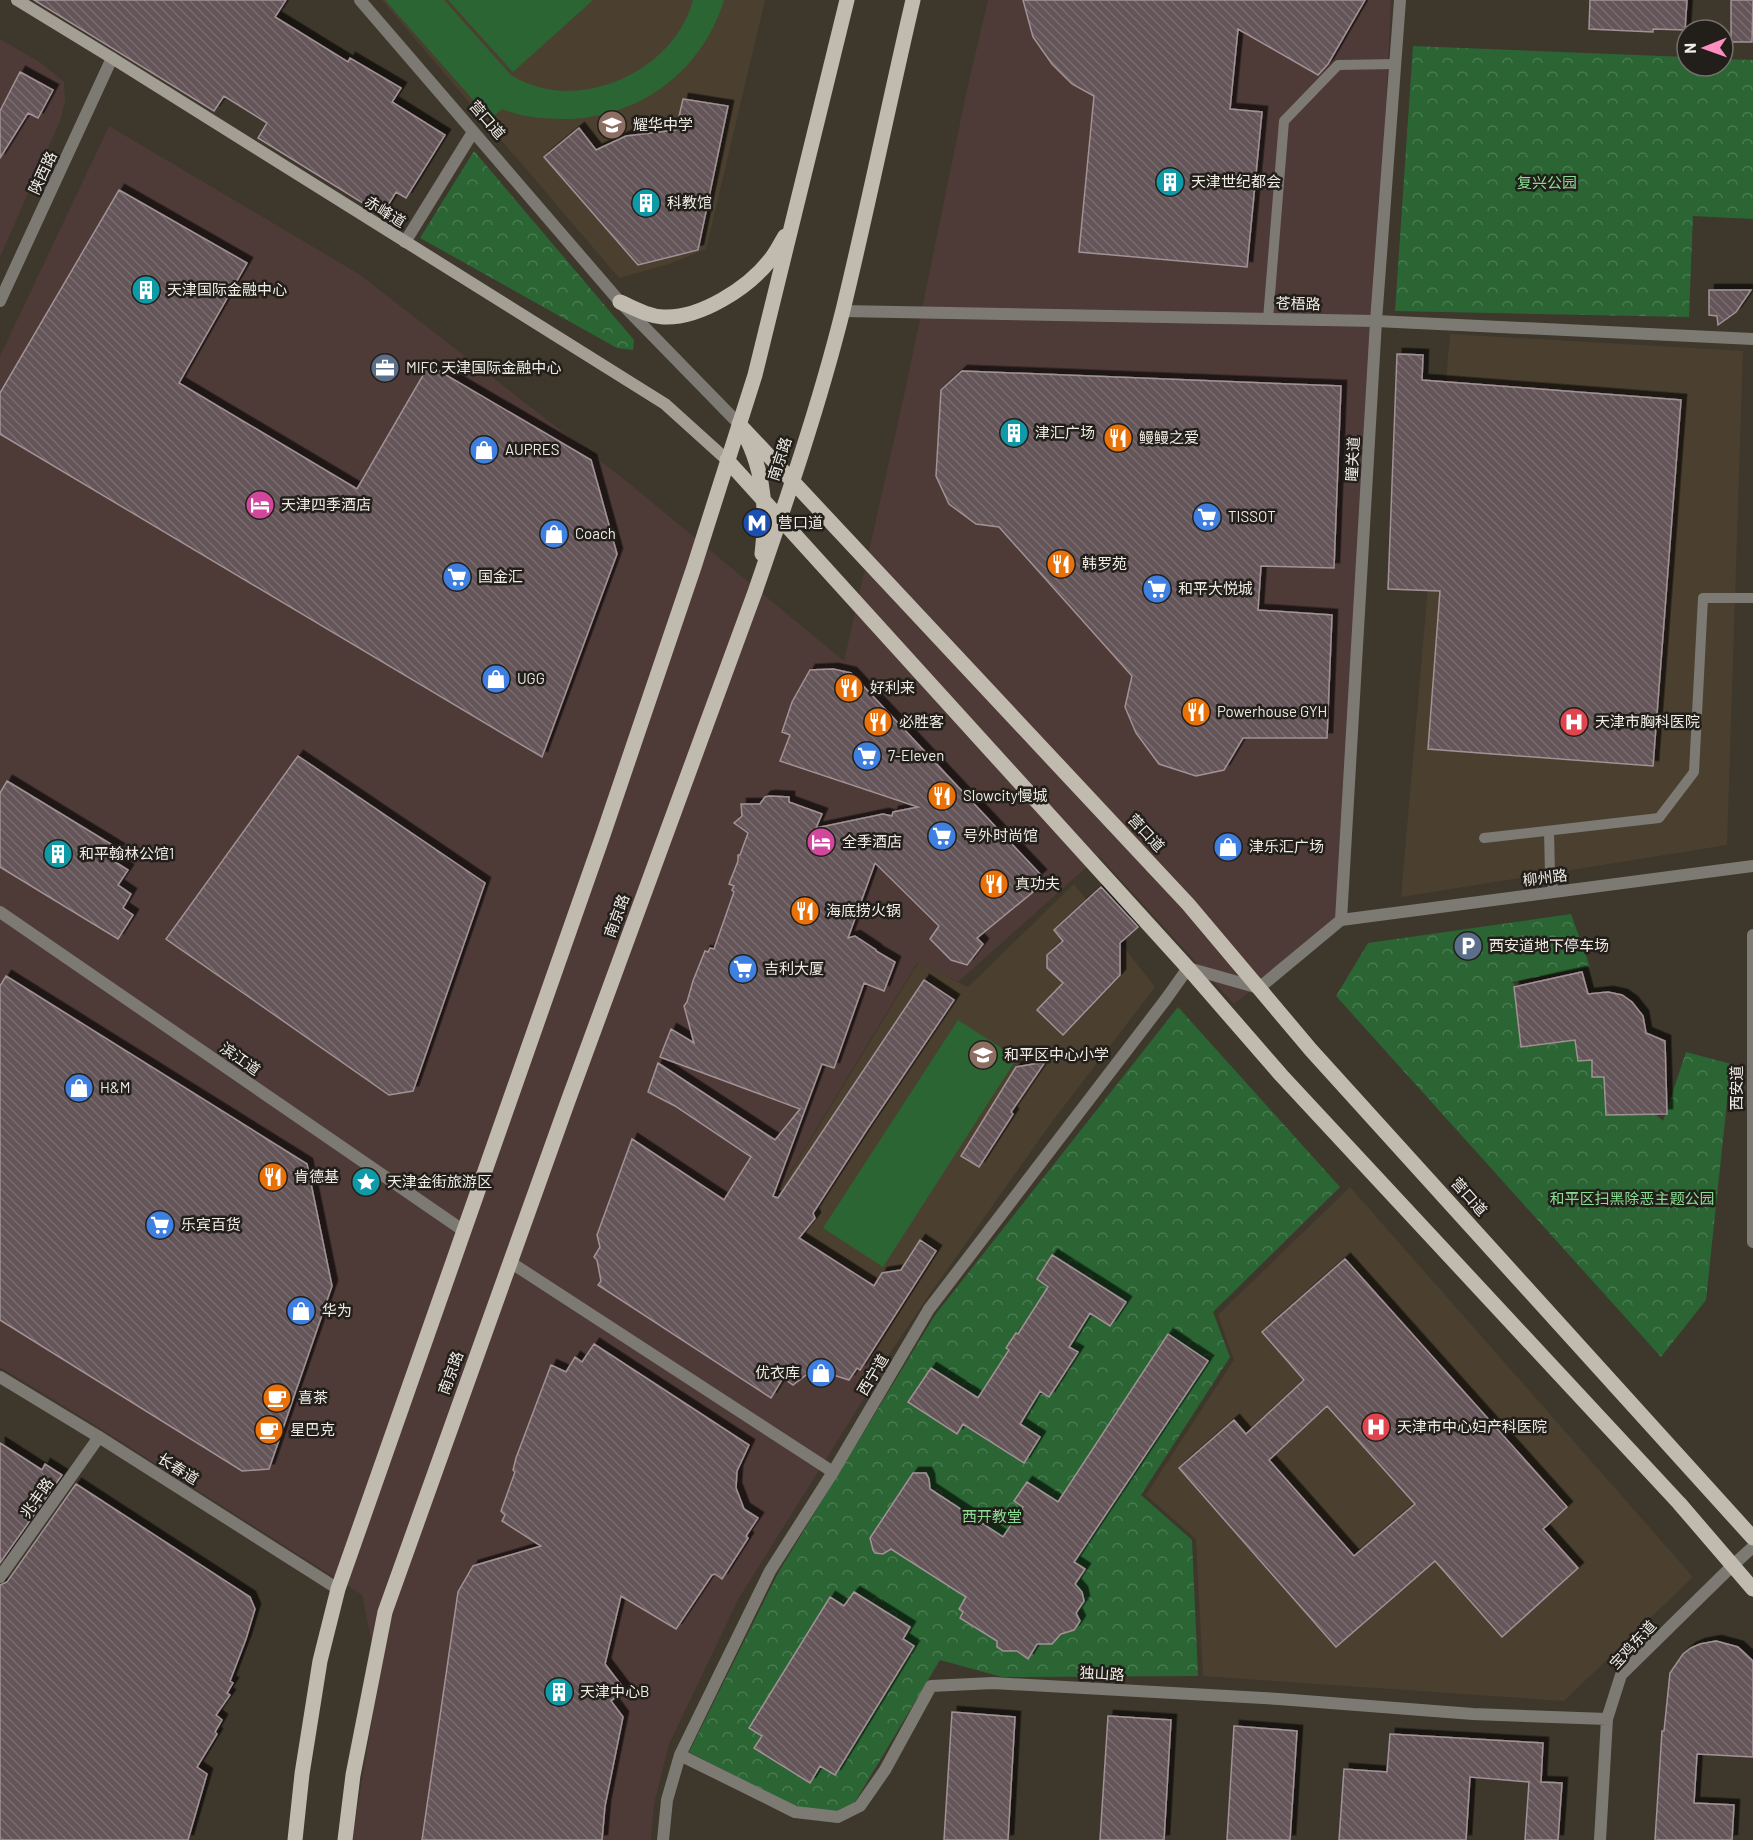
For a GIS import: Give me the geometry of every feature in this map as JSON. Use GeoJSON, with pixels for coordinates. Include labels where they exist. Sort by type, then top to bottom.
{"type":"FeatureCollection","features":[{"type":"Feature","properties":{"kind":"main road","name":"赤峰道"},"geometry":{"type":"LineString","coordinates":[[17,0],[112,57],[665,404],[727,460]]}},
{"type":"Feature","properties":{"kind":"main road"},"geometry":{"type":"LineString","coordinates":[[295,1840],[302,1774],[320,1661],[338,1589],[602,838],[694,567],[755,375],[847,0]]}},
{"type":"Feature","properties":{"kind":"main road","name":"南京路"},"geometry":{"type":"LineString","coordinates":[[345,1840],[353,1775],[385,1612],[510,1262],[755,592],[792,482],[842,311],[913,0]]}},
{"type":"Feature","properties":{"kind":"main road"},"geometry":{"type":"LineString","coordinates":[[620,302],[647,315],[665,317],[688,314],[715,304],[754,277],[771,259],[794,221]]}},
{"type":"Feature","properties":{"kind":"main road"},"geometry":{"type":"LineString","coordinates":[[739,424],[757,462],[763,499],[763,543],[755,592]]}},
{"type":"Feature","properties":{"kind":"main road","name":"营口道"},"geometry":{"type":"LineString","coordinates":[[739,424],[1188,904],[1311,1050],[1753,1538]]}},
{"type":"Feature","properties":{"kind":"main road"},"geometry":{"type":"LineString","coordinates":[[727,460],[1188,968],[1289,1084],[1679,1503],[1753,1589]]}},
{"type":"Feature","properties":{"kind":"street","name":"营口道"},"geometry":{"type":"LineString","coordinates":[[360,0],[620,302],[739,424]]}},
{"type":"Feature","properties":{"kind":"street","name":"瞳关道"},"geometry":{"type":"LineString","coordinates":[[1341,920],[1376,321],[1400,0]]}},
{"type":"Feature","properties":{"kind":"street","name":"陕西路"},"geometry":{"type":"LineString","coordinates":[[0,301],[112,57]]}},
{"type":"Feature","properties":{"kind":"street"},"geometry":{"type":"LineString","coordinates":[[405,242],[473,132]]}},
{"type":"Feature","properties":{"kind":"street","name":"苍梧路"},"geometry":{"type":"LineString","coordinates":[[842,311],[1376,321],[1753,339]]}},
{"type":"Feature","properties":{"kind":"street","name":"柳州路"},"geometry":{"type":"LineString","coordinates":[[1341,920],[1753,866]]}},
{"type":"Feature","properties":{"kind":"street","name":"滨江道"},"geometry":{"type":"LineString","coordinates":[[0,912],[464,1231]]}},
{"type":"Feature","properties":{"kind":"street"},"geometry":{"type":"LineString","coordinates":[[1188,968],[1259,988],[1341,920]]}},
{"type":"Feature","properties":{"kind":"street","name":"西安道"},"geometry":{"type":"LineString","coordinates":[[1753,935],[1753,1242]]}},
{"type":"Feature","properties":{"kind":"street","name":"西宁道"},"geometry":{"type":"LineString","coordinates":[[663,1840],[667,1800],[680,1755],[770,1571],[833,1472],[929,1309],[1188,968]]}},
{"type":"Feature","properties":{"kind":"street"},"geometry":{"type":"LineString","coordinates":[[510,1262],[833,1472]]}},
{"type":"Feature","properties":{"kind":"street","name":"长春道"},"geometry":{"type":"LineString","coordinates":[[0,1377],[338,1589]]}},
{"type":"Feature","properties":{"kind":"street","name":"兆丰路"},"geometry":{"type":"LineString","coordinates":[[0,1577],[99,1437]]}},
{"type":"Feature","properties":{"kind":"street","name":"宝鸡东道"},"geometry":{"type":"LineString","coordinates":[[1600,1840],[1607,1719],[1622,1676],[1753,1547]]}},
{"type":"Feature","properties":{"kind":"street"},"geometry":{"type":"LineString","coordinates":[[1732,1566],[1753,1560]]}},
{"type":"Feature","properties":{"kind":"street","name":"独山路"},"geometry":{"type":"LineString","coordinates":[[680,1755],[795,1812],[838,1817],[860,1806],[885,1770],[931,1686],[993,1683],[1291,1699],[1473,1714],[1607,1719]]}},
{"type":"Feature","properties":{"kind":"lane"},"geometry":{"type":"LineString","coordinates":[[1268,319],[1284,121],[1338,65],[1395,64]]}},
{"type":"Feature","properties":{"kind":"lane"},"geometry":{"type":"LineString","coordinates":[[1484,838],[1659,818],[1694,772],[1703,598],[1753,598]]}},
{"type":"Feature","properties":{"kind":"lane"},"geometry":{"type":"LineString","coordinates":[[1550,831],[1550,874],[1554,892]]}},
{"type":"Feature","properties":{"kind":"shaded area","name":"耀华中学"},"geometry":{"type":"Polygon","coordinates":[[[382,0],[765,0],[706,249],[672,263],[619,278],[382,0]]]}},
{"type":"Feature","properties":{"kind":"shaded area"},"geometry":{"type":"Polygon","coordinates":[[[988,0],[1391,0],[1347,914],[1234,1004],[1099,856],[958,982],[917,963],[736,1261],[888,1360],[739,1598],[669,1744],[654,1804],[651,1840],[352,1840],[379,1678],[362,1595],[0,1367],[0,356],[109,126],[359,274],[630,484],[844,661],[905,391],[967,89],[988,0]]]}},
{"type":"Feature","properties":{"kind":"shaded area"},"geometry":{"type":"Polygon","coordinates":[[[0,39],[41,63],[64,82],[65,102],[60,121],[0,257],[0,39]]]}},
{"type":"Feature","properties":{"kind":"shaded area","name":"天津市胸科医院"},"geometry":{"type":"Polygon","coordinates":[[[1450,334],[1743,351],[1727,845],[1401,897],[1450,334]]]}},
{"type":"Feature","properties":{"kind":"shaded area","name":"和平区中心小学"},"geometry":{"type":"Polygon","coordinates":[[[1074,884],[1155,987],[1051,1123],[888,1356],[737,1261],[918,963],[968,987],[1074,884]]]}},
{"type":"Feature","properties":{"kind":"shaded area","name":"天津市中心妇产科医院"},"geometry":{"type":"Polygon","coordinates":[[[1350,1187],[1693,1577],[1564,1701],[1203,1676],[1196,1539],[1146,1495],[1234,1360],[1218,1315],[1350,1187]]]}},
{"type":"Feature","properties":{"kind":"green space"},"geometry":{"type":"Polygon","coordinates":[[[385,0],[444,0],[511,75],[536,87],[564,91],[592,89],[619,80],[644,67],[666,48],[682,26],[693,0],[724,0],[714,25],[701,47],[685,67],[645,98],[622,109],[597,116],[570,119],[544,118],[502,109],[490,119],[385,0]]]}},
{"type":"Feature","properties":{"kind":"green space"},"geometry":{"type":"Polygon","coordinates":[[[448,0],[593,0],[513,72],[448,0]]]}},
{"type":"Feature","properties":{"kind":"green space","name":"复兴公园"},"geometry":{"type":"Polygon","coordinates":[[[1413,46],[1675,57],[1675,78],[1735,78],[1735,59],[1753,60],[1753,219],[1693,216],[1689,317],[1395,311],[1413,46]]]}},
{"type":"Feature","properties":{"kind":"green space"},"geometry":{"type":"Polygon","coordinates":[[[474,151],[634,340],[633,350],[617,348],[420,238],[474,151]]]}},
{"type":"Feature","properties":{"kind":"green space","name":"和平区扫黑除恶主题公园"},"geometry":{"type":"Polygon","coordinates":[[[1571,914],[1590,967],[1512,982],[1663,1121],[1686,1052],[1731,1064],[1706,1300],[1661,1357],[1336,996],[1368,943],[1571,914]]]}},
{"type":"Feature","properties":{"kind":"green space","name":"西开教堂"},"geometry":{"type":"Polygon","coordinates":[[[1178,1007],[1340,1187],[1213,1312],[1230,1357],[1141,1495],[1192,1540],[1198,1676],[1002,1677],[940,1660],[855,1802],[835,1812],[795,1807],[689,1752],[778,1573],[935,1315],[1178,1007]]]}},
{"type":"Feature","properties":{"kind":"green space"},"geometry":{"type":"Polygon","coordinates":[[[958,1020],[1017,1058],[883,1267],[823,1228],[958,1020]]]}},
{"type":"Feature","properties":{"kind":"building"},"geometry":{"type":"Polygon","coordinates":[[[34,0],[286,0],[275,17],[348,62],[350,58],[401,88],[392,102],[445,135],[406,198],[396,192],[382,215],[258,138],[267,123],[224,96],[214,111],[34,0]]]}},
{"type":"Feature","properties":{"kind":"building"},"geometry":{"type":"Polygon","coordinates":[[[1023,0],[1365,0],[1328,64],[1318,75],[1238,29],[1230,109],[1262,112],[1247,267],[1079,252],[1094,96],[1072,84],[1052,64],[1033,37],[1023,0]]]}},
{"type":"Feature","properties":{"kind":"building"},"geometry":{"type":"Polygon","coordinates":[[[1590,0],[1687,0],[1686,18],[1675,18],[1675,30],[1653,29],[1653,32],[1589,29],[1590,0]]]}},
{"type":"Feature","properties":{"kind":"building"},"geometry":{"type":"Polygon","coordinates":[[[1731,0],[1753,0],[1752,42],[1735,42],[1735,18],[1731,18],[1731,0]]]}},
{"type":"Feature","properties":{"kind":"building"},"geometry":{"type":"Polygon","coordinates":[[[20,72],[53,90],[38,118],[28,113],[0,158],[0,111],[20,72]]]}},
{"type":"Feature","properties":{"kind":"building","name":"科教馆"},"geometry":{"type":"Polygon","coordinates":[[[683,99],[728,106],[698,250],[638,265],[544,157],[579,128],[596,150],[626,136],[676,130],[683,99]]]}},
{"type":"Feature","properties":{"kind":"building"},"geometry":{"type":"Polygon","coordinates":[[[119,190],[247,263],[179,383],[357,489],[429,365],[591,460],[617,554],[542,757],[0,434],[0,393],[119,190]]]}},
{"type":"Feature","properties":{"kind":"building"},"geometry":{"type":"Polygon","coordinates":[[[1709,290],[1751,290],[1736,312],[1718,325],[1717,316],[1709,315],[1709,290]]]}},
{"type":"Feature","properties":{"kind":"building"},"geometry":{"type":"Polygon","coordinates":[[[1397,354],[1423,355],[1422,380],[1681,400],[1653,766],[1428,749],[1440,591],[1388,589],[1397,354]]]}},
{"type":"Feature","properties":{"kind":"building","name":"和平大悦城"},"geometry":{"type":"Polygon","coordinates":[[[962,371],[1341,386],[1334,568],[1261,566],[1258,610],[1332,615],[1327,738],[1243,738],[1224,770],[1196,776],[1159,764],[1136,733],[1125,707],[1132,676],[999,527],[976,524],[949,504],[936,476],[941,390],[962,371]]]}},
{"type":"Feature","properties":{"kind":"building"},"geometry":{"type":"Polygon","coordinates":[[[833,669],[851,673],[1041,875],[1029,886],[1033,892],[977,938],[983,944],[967,965],[951,960],[930,939],[939,926],[875,863],[848,938],[855,936],[895,962],[884,991],[864,983],[834,1068],[822,1064],[773,1196],[778,1198],[924,980],[954,1000],[813,1213],[815,1218],[799,1238],[874,1286],[882,1273],[901,1270],[920,1240],[936,1251],[860,1370],[857,1368],[849,1380],[827,1373],[810,1372],[793,1385],[783,1378],[771,1398],[598,1285],[601,1281],[597,1260],[594,1257],[600,1247],[597,1235],[632,1139],[724,1200],[751,1157],[675,1106],[648,1092],[658,1063],[775,1140],[800,1109],[660,1057],[671,1029],[694,1043],[684,1006],[705,951],[708,952],[710,948],[714,949],[734,892],[732,890],[734,886],[729,884],[748,833],[734,823],[742,816],[741,804],[760,804],[765,797],[769,796],[789,797],[789,802],[822,814],[816,828],[883,814],[892,816],[893,812],[918,807],[780,761],[790,735],[782,732],[792,702],[810,670],[833,669]]]}},
{"type":"Feature","properties":{"kind":"building"},"geometry":{"type":"Polygon","coordinates":[[[298,756],[485,883],[413,1091],[389,1095],[166,939],[298,756]]]}},
{"type":"Feature","properties":{"kind":"building","name":"和平翰林公馆1"},"geometry":{"type":"Polygon","coordinates":[[[7,781],[119,849],[112,860],[128,870],[118,885],[131,894],[123,908],[133,915],[118,939],[0,867],[0,793],[7,781]]]}},
{"type":"Feature","properties":{"kind":"building"},"geometry":{"type":"Polygon","coordinates":[[[1101,887],[1138,927],[1120,943],[1120,975],[1063,1035],[1037,1010],[1063,983],[1047,968],[1047,955],[1063,941],[1054,930],[1101,887]]]}},
{"type":"Feature","properties":{"kind":"building"},"geometry":{"type":"Polygon","coordinates":[[[1582,972],[1588,994],[1608,992],[1622,995],[1632,1002],[1643,1016],[1646,1033],[1665,1041],[1667,1114],[1606,1115],[1604,1077],[1592,1077],[1592,1060],[1578,1061],[1575,1040],[1521,1047],[1514,987],[1582,972]]]}},
{"type":"Feature","properties":{"kind":"building","name":"乐宾百货"},"geometry":{"type":"Polygon","coordinates":[[[6,976],[307,1164],[332,1286],[269,1469],[242,1471],[0,1320],[0,986],[6,976]]]}},
{"type":"Feature","properties":{"kind":"building"},"geometry":{"type":"Polygon","coordinates":[[[1045,1062],[1011,1112],[1013,1114],[979,1167],[961,1156],[1016,1067],[1045,1062]]]}},
{"type":"Feature","properties":{"kind":"building"},"geometry":{"type":"Polygon","coordinates":[[[1052,1255],[1126,1302],[1110,1326],[1090,1313],[1069,1347],[1078,1352],[1049,1397],[1040,1391],[1020,1424],[1040,1437],[1024,1463],[963,1424],[957,1434],[908,1402],[931,1368],[978,1398],[1009,1350],[1006,1348],[1016,1333],[1018,1334],[1048,1287],[1037,1279],[1052,1255]]]}},
{"type":"Feature","properties":{"kind":"building"},"geometry":{"type":"Polygon","coordinates":[[[1345,1259],[1567,1507],[1543,1529],[1578,1568],[1502,1637],[1435,1561],[1336,1647],[1179,1468],[1234,1420],[1246,1434],[1304,1380],[1262,1332],[1345,1259]],[[1327,1406],[1269,1460],[1354,1556],[1415,1504],[1327,1406]]]}},
{"type":"Feature","properties":{"kind":"building"},"geometry":{"type":"Polygon","coordinates":[[[1168,1334],[1208,1361],[1074,1562],[1085,1569],[1075,1584],[1082,1592],[1084,1601],[1076,1613],[1080,1621],[1074,1630],[1061,1634],[1052,1644],[1037,1644],[1028,1659],[1017,1651],[1003,1651],[997,1647],[997,1641],[960,1618],[963,1612],[959,1609],[966,1597],[891,1549],[883,1554],[875,1553],[870,1538],[913,1473],[926,1473],[930,1489],[1003,1537],[1023,1507],[1014,1501],[1027,1482],[1058,1502],[1168,1334]]]}},
{"type":"Feature","properties":{"kind":"building"},"geometry":{"type":"Polygon","coordinates":[[[594,1344],[749,1445],[737,1471],[736,1488],[744,1509],[758,1518],[722,1579],[715,1574],[712,1575],[676,1629],[621,1596],[605,1664],[625,1690],[611,1701],[623,1717],[605,1806],[602,1840],[422,1840],[458,1592],[473,1566],[541,1546],[502,1521],[505,1515],[501,1511],[515,1472],[513,1470],[516,1458],[551,1365],[566,1372],[575,1357],[582,1362],[594,1344]]]}},
{"type":"Feature","properties":{"kind":"building"},"geometry":{"type":"Polygon","coordinates":[[[0,1443],[42,1470],[45,1464],[62,1475],[0,1563],[0,1443]]]}},
{"type":"Feature","properties":{"kind":"building"},"geometry":{"type":"Polygon","coordinates":[[[76,1484],[250,1597],[255,1609],[230,1681],[233,1683],[227,1693],[230,1695],[216,1715],[222,1720],[215,1732],[217,1734],[197,1767],[207,1774],[188,1840],[0,1840],[0,1585],[7,1582],[76,1484]]]}},
{"type":"Feature","properties":{"kind":"building"},"geometry":{"type":"Polygon","coordinates":[[[854,1592],[910,1627],[903,1639],[914,1646],[835,1775],[820,1766],[810,1783],[754,1748],[762,1736],[749,1728],[830,1597],[844,1606],[854,1592]]]}},
{"type":"Feature","properties":{"kind":"building"},"geometry":{"type":"Polygon","coordinates":[[[1716,1641],[1738,1647],[1753,1661],[1753,1757],[1697,1754],[1694,1803],[1734,1805],[1732,1840],[1655,1840],[1662,1731],[1664,1731],[1670,1673],[1683,1654],[1691,1648],[1716,1641]]]}},
{"type":"Feature","properties":{"kind":"building"},"geometry":{"type":"Polygon","coordinates":[[[952,1712],[1015,1717],[1008,1840],[944,1840],[952,1712]]]}},
{"type":"Feature","properties":{"kind":"building"},"geometry":{"type":"Polygon","coordinates":[[[1108,1716],[1171,1720],[1164,1840],[1100,1840],[1108,1716]]]}},
{"type":"Feature","properties":{"kind":"building"},"geometry":{"type":"Polygon","coordinates":[[[1234,1726],[1297,1731],[1290,1840],[1227,1840],[1234,1726]]]}},
{"type":"Feature","properties":{"kind":"building"},"geometry":{"type":"Polygon","coordinates":[[[1390,1734],[1543,1743],[1541,1782],[1562,1783],[1558,1840],[1525,1840],[1529,1782],[1470,1777],[1466,1840],[1339,1840],[1344,1769],[1387,1772],[1390,1734]]]}},
{"type":"Feature","properties":{"kind":"place","name":"耀华中学"},"geometry":{"type":"Point","coordinates":[612,125]}},
{"type":"Feature","properties":{"kind":"place","name":"天津世纪都会"},"geometry":{"type":"Point","coordinates":[1170,182]}},
{"type":"Feature","properties":{"kind":"place","name":"科教馆"},"geometry":{"type":"Point","coordinates":[646,203]}},
{"type":"Feature","properties":{"kind":"place","name":"天津国际金融中心"},"geometry":{"type":"Point","coordinates":[146,290]}},
{"type":"Feature","properties":{"kind":"place","name":"MIFC 天津国际金融中心"},"geometry":{"type":"Point","coordinates":[385,368]}},
{"type":"Feature","properties":{"kind":"place","name":"津汇广场"},"geometry":{"type":"Point","coordinates":[1014,433]}},
{"type":"Feature","properties":{"kind":"place","name":"鳗鳗之爱"},"geometry":{"type":"Point","coordinates":[1118,438]}},
{"type":"Feature","properties":{"kind":"place","name":"AUPRES"},"geometry":{"type":"Point","coordinates":[484,450]}},
{"type":"Feature","properties":{"kind":"place","name":"天津四季酒店"},"geometry":{"type":"Point","coordinates":[260,505]}},
{"type":"Feature","properties":{"kind":"place","name":"TISSOT"},"geometry":{"type":"Point","coordinates":[1207,517]}},
{"type":"Feature","properties":{"kind":"place","name":"营口道"},"geometry":{"type":"Point","coordinates":[757,523]}},
{"type":"Feature","properties":{"kind":"place","name":"Coach"},"geometry":{"type":"Point","coordinates":[554,534]}},
{"type":"Feature","properties":{"kind":"place","name":"韩罗苑"},"geometry":{"type":"Point","coordinates":[1061,564]}},
{"type":"Feature","properties":{"kind":"place","name":"国金汇"},"geometry":{"type":"Point","coordinates":[457,577]}},
{"type":"Feature","properties":{"kind":"place","name":"和平大悦城"},"geometry":{"type":"Point","coordinates":[1157,589]}},
{"type":"Feature","properties":{"kind":"place","name":"UGG"},"geometry":{"type":"Point","coordinates":[496,679]}},
{"type":"Feature","properties":{"kind":"place","name":"好利来"},"geometry":{"type":"Point","coordinates":[849,688]}},
{"type":"Feature","properties":{"kind":"place","name":"Powerhouse GYH"},"geometry":{"type":"Point","coordinates":[1196,712]}},
{"type":"Feature","properties":{"kind":"place","name":"必胜客"},"geometry":{"type":"Point","coordinates":[878,722]}},
{"type":"Feature","properties":{"kind":"place","name":"天津市胸科医院"},"geometry":{"type":"Point","coordinates":[1574,722]}},
{"type":"Feature","properties":{"kind":"place","name":"7-Eleven"},"geometry":{"type":"Point","coordinates":[867,756]}},
{"type":"Feature","properties":{"kind":"place","name":"Slowcity慢城"},"geometry":{"type":"Point","coordinates":[942,796]}},
{"type":"Feature","properties":{"kind":"place","name":"号外时尚馆"},"geometry":{"type":"Point","coordinates":[942,836]}},
{"type":"Feature","properties":{"kind":"place","name":"全季酒店"},"geometry":{"type":"Point","coordinates":[821,842]}},
{"type":"Feature","properties":{"kind":"place","name":"津乐汇广场"},"geometry":{"type":"Point","coordinates":[1228,847]}},
{"type":"Feature","properties":{"kind":"place","name":"和平翰林公馆1"},"geometry":{"type":"Point","coordinates":[58,854]}},
{"type":"Feature","properties":{"kind":"place","name":"真功夫"},"geometry":{"type":"Point","coordinates":[994,884]}},
{"type":"Feature","properties":{"kind":"place","name":"海底捞火锅"},"geometry":{"type":"Point","coordinates":[805,911]}},
{"type":"Feature","properties":{"kind":"place","name":"西安道地下停车场"},"geometry":{"type":"Point","coordinates":[1468,946]}},
{"type":"Feature","properties":{"kind":"place","name":"吉利大厦"},"geometry":{"type":"Point","coordinates":[743,969]}},
{"type":"Feature","properties":{"kind":"place","name":"和平区中心小学"},"geometry":{"type":"Point","coordinates":[983,1055]}},
{"type":"Feature","properties":{"kind":"place","name":"H&M"},"geometry":{"type":"Point","coordinates":[79,1088]}},
{"type":"Feature","properties":{"kind":"place","name":"肯德基"},"geometry":{"type":"Point","coordinates":[273,1177]}},
{"type":"Feature","properties":{"kind":"place","name":"天津金街旅游区"},"geometry":{"type":"Point","coordinates":[366,1182]}},
{"type":"Feature","properties":{"kind":"place","name":"乐宾百货"},"geometry":{"type":"Point","coordinates":[160,1225]}},
{"type":"Feature","properties":{"kind":"place","name":"华为"},"geometry":{"type":"Point","coordinates":[301,1311]}},
{"type":"Feature","properties":{"kind":"place","name":"优衣库"},"geometry":{"type":"Point","coordinates":[821,1373]}},
{"type":"Feature","properties":{"kind":"place","name":"喜茶"},"geometry":{"type":"Point","coordinates":[277,1398]}},
{"type":"Feature","properties":{"kind":"place","name":"天津市中心妇产科医院"},"geometry":{"type":"Point","coordinates":[1376,1427]}},
{"type":"Feature","properties":{"kind":"place","name":"星巴克"},"geometry":{"type":"Point","coordinates":[269,1430]}},
{"type":"Feature","properties":{"kind":"place","name":"天津中心B"},"geometry":{"type":"Point","coordinates":[559,1692]}}]}
